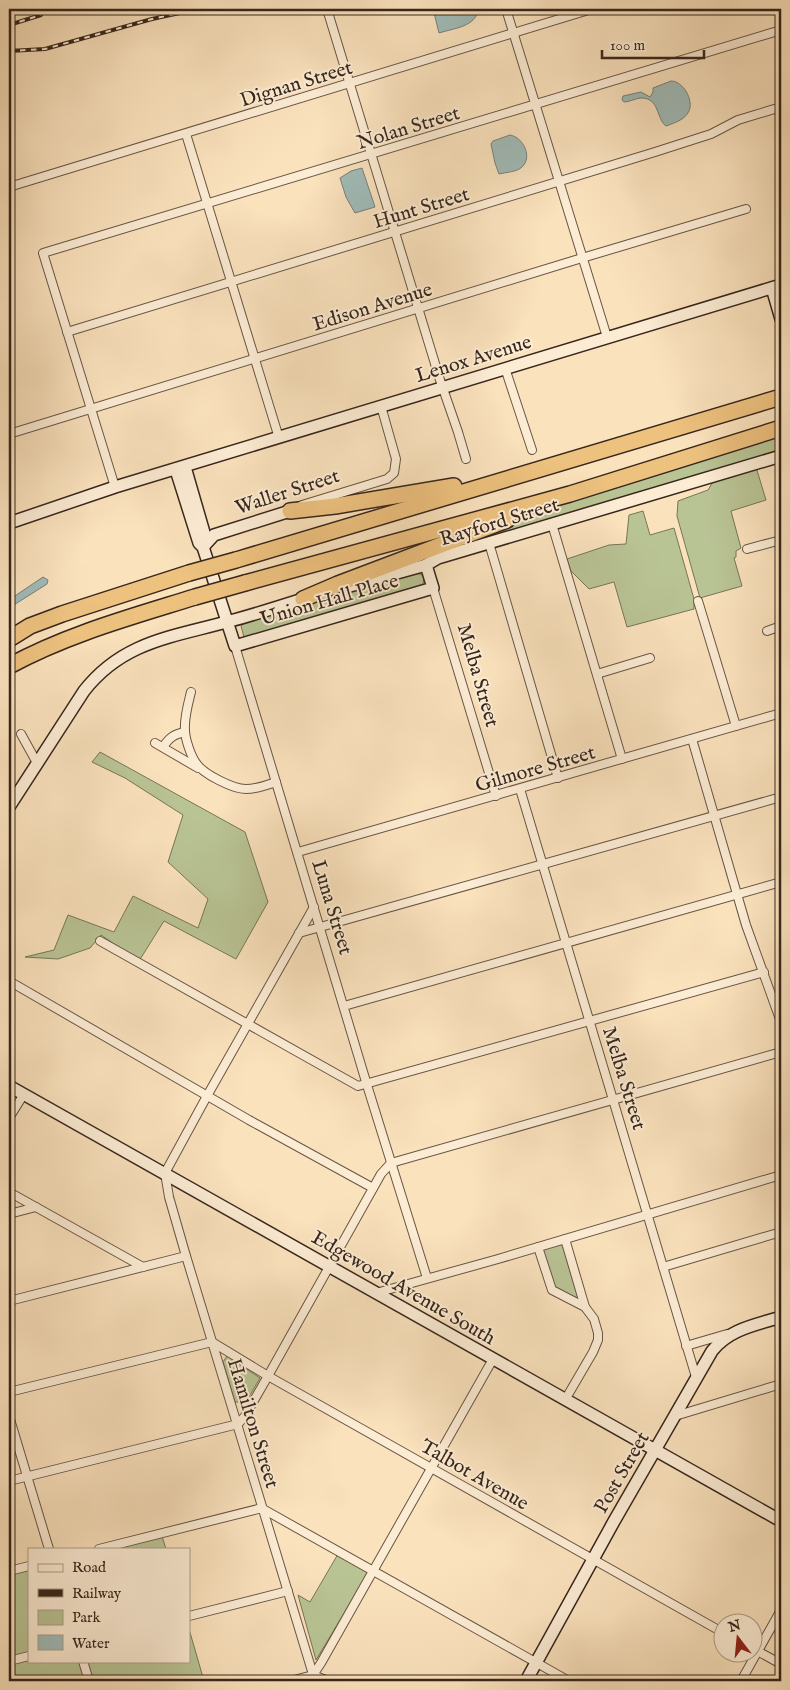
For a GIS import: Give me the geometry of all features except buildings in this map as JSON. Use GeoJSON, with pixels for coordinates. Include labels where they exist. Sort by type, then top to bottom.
{"type":"FeatureCollection","features":[{"type":"Feature","properties":{"kind":"highway"},"geometry":{"type":"LineString","coordinates":[[9,638],[30,626],[62,614],[190,573],[781,397]]}},
{"type":"Feature","properties":{"kind":"highway"},"geometry":{"type":"LineString","coordinates":[[9,666],[51,645],[95,628],[195,597],[570,494],[781,428]]}},
{"type":"Feature","properties":{"kind":"highway"},"geometry":{"type":"LineString","coordinates":[[290,511],[335,506],[475,482],[583,456]]}},
{"type":"Feature","properties":{"kind":"highway"},"geometry":{"type":"LineString","coordinates":[[304,599],[570,494]]}},
{"type":"Feature","properties":{"kind":"main road","name":"Lenox Avenue"},"geometry":{"type":"LineString","coordinates":[[9,523],[115,487],[777,286]]}},
{"type":"Feature","properties":{"kind":"main road"},"geometry":{"type":"LineString","coordinates":[[777,286],[781,319]]}},
{"type":"Feature","properties":{"kind":"main road","name":"Rayford Street"},"geometry":{"type":"LineString","coordinates":[[228,622],[426,565],[438,558],[781,456]]}},
{"type":"Feature","properties":{"kind":"main road","name":"Luna Street"},"geometry":{"type":"LineString","coordinates":[[180,468],[199,543],[203,547],[235,646]]}},
{"type":"Feature","properties":{"kind":"main road","name":"Waller Street"},"geometry":{"type":"LineString","coordinates":[[203,547],[214,535],[290,511]]}},
{"type":"Feature","properties":{"kind":"main road","name":"Melba Street"},"geometry":{"type":"LineString","coordinates":[[426,565],[433,588]]}},
{"type":"Feature","properties":{"kind":"main road","name":"Union Hall Place"},"geometry":{"type":"LineString","coordinates":[[235,646],[433,588]]}},
{"type":"Feature","properties":{"kind":"main road"},"geometry":{"type":"LineString","coordinates":[[9,807],[84,691],[94,678],[112,662],[146,644],[207,626],[228,622]]}},
{"type":"Feature","properties":{"kind":"main road","name":"Edgewood Avenue South"},"geometry":{"type":"LineString","coordinates":[[9,1086],[781,1521]]}},
{"type":"Feature","properties":{"kind":"main road","name":"Post Street"},"geometry":{"type":"LineString","coordinates":[[526,1681],[696,1377],[719,1342],[731,1333],[781,1317]]}},
{"type":"Feature","properties":{"kind":"street"},"geometry":{"type":"LineString","coordinates":[[337,9],[327,10],[466,459]]}},
{"type":"Feature","properties":{"kind":"street"},"geometry":{"type":"LineString","coordinates":[[506,9],[607,337]]}},
{"type":"Feature","properties":{"kind":"street","name":"Dignan Street"},"geometry":{"type":"LineString","coordinates":[[9,187],[592,9]]}},
{"type":"Feature","properties":{"kind":"street","name":"Nolan Street"},"geometry":{"type":"LineString","coordinates":[[67,332],[43,253],[781,30]]}},
{"type":"Feature","properties":{"kind":"street","name":"Hunt Street"},"geometry":{"type":"LineString","coordinates":[[67,332],[559,181],[565,181],[711,134],[738,120],[781,107]]}},
{"type":"Feature","properties":{"kind":"street"},"geometry":{"type":"LineString","coordinates":[[186,134],[279,438]]}},
{"type":"Feature","properties":{"kind":"street","name":"Edison Avenue"},"geometry":{"type":"LineString","coordinates":[[9,434],[746,209]]}},
{"type":"Feature","properties":{"kind":"street"},"geometry":{"type":"LineString","coordinates":[[67,332],[115,487]]}},
{"type":"Feature","properties":{"kind":"street"},"geometry":{"type":"LineString","coordinates":[[505,368],[532,450]]}},
{"type":"Feature","properties":{"kind":"street","name":"Waller Street"},"geometry":{"type":"LineString","coordinates":[[290,511],[306,503],[387,479],[394,473],[396,459],[381,406]]}},
{"type":"Feature","properties":{"kind":"street"},"geometry":{"type":"LineString","coordinates":[[552,524],[622,759]]}},
{"type":"Feature","properties":{"kind":"street"},"geometry":{"type":"LineString","coordinates":[[747,550],[781,540]]}},
{"type":"Feature","properties":{"kind":"street"},"geometry":{"type":"LineString","coordinates":[[489,543],[558,778]]}},
{"type":"Feature","properties":{"kind":"street","name":"Melba Street"},"geometry":{"type":"LineString","coordinates":[[433,588],[496,796]]}},
{"type":"Feature","properties":{"kind":"street"},"geometry":{"type":"LineString","coordinates":[[698,601],[736,726]]}},
{"type":"Feature","properties":{"kind":"street"},"geometry":{"type":"LineString","coordinates":[[767,630],[781,626]]}},
{"type":"Feature","properties":{"kind":"street","name":"Luna Street"},"geometry":{"type":"LineString","coordinates":[[235,646],[427,1278]]}},
{"type":"Feature","properties":{"kind":"street"},"geometry":{"type":"LineString","coordinates":[[597,674],[650,658]]}},
{"type":"Feature","properties":{"kind":"street"},"geometry":{"type":"LineString","coordinates":[[191,692],[185,721],[185,732],[195,762],[200,768]]}},
{"type":"Feature","properties":{"kind":"street","name":"Gilmore Street"},"geometry":{"type":"LineString","coordinates":[[298,852],[781,713]]}},
{"type":"Feature","properties":{"kind":"street"},"geometry":{"type":"LineString","coordinates":[[163,748],[170,737],[185,732]]}},
{"type":"Feature","properties":{"kind":"street"},"geometry":{"type":"LineString","coordinates":[[20,734],[37,763]]}},
{"type":"Feature","properties":{"kind":"street"},"geometry":{"type":"LineString","coordinates":[[692,739],[746,925],[764,972],[778,1001],[781,1022]]}},
{"type":"Feature","properties":{"kind":"street"},"geometry":{"type":"LineString","coordinates":[[155,743],[238,789],[256,788],[276,782]]}},
{"type":"Feature","properties":{"kind":"street","name":"Melba Street"},"geometry":{"type":"LineString","coordinates":[[520,789],[541,865],[696,1377]]}},
{"type":"Feature","properties":{"kind":"street"},"geometry":{"type":"LineString","coordinates":[[299,933],[781,796]]}},
{"type":"Feature","properties":{"kind":"street"},"geometry":{"type":"LineString","coordinates":[[344,1006],[781,882]]}},
{"type":"Feature","properties":{"kind":"street"},"geometry":{"type":"LineString","coordinates":[[165,1173],[314,907]]}},
{"type":"Feature","properties":{"kind":"street"},"geometry":{"type":"LineString","coordinates":[[100,941],[358,1086],[764,972]]}},
{"type":"Feature","properties":{"kind":"street"},"geometry":{"type":"LineString","coordinates":[[9,982],[207,1096],[373,1188]]}},
{"type":"Feature","properties":{"kind":"street"},"geometry":{"type":"LineString","coordinates":[[9,1482],[238,1424],[245,1416],[268,1376],[381,1174],[391,1163],[781,1052]]}},
{"type":"Feature","properties":{"kind":"street"},"geometry":{"type":"LineString","coordinates":[[9,1118],[24,1094]]}},
{"type":"Feature","properties":{"kind":"street","name":"Hamilton Street"},"geometry":{"type":"LineString","coordinates":[[165,1173],[169,1197],[186,1256],[314,1678]]}},
{"type":"Feature","properties":{"kind":"street"},"geometry":{"type":"LineString","coordinates":[[376,1293],[781,1175]]}},
{"type":"Feature","properties":{"kind":"street"},"geometry":{"type":"LineString","coordinates":[[9,1192],[143,1267]]}},
{"type":"Feature","properties":{"kind":"street"},"geometry":{"type":"LineString","coordinates":[[9,1214],[36,1207]]}},
{"type":"Feature","properties":{"kind":"street"},"geometry":{"type":"LineString","coordinates":[[663,1267],[781,1232]]}},
{"type":"Feature","properties":{"kind":"street"},"geometry":{"type":"LineString","coordinates":[[564,1239],[585,1308],[597,1326],[598,1340],[565,1400]]}},
{"type":"Feature","properties":{"kind":"street"},"geometry":{"type":"LineString","coordinates":[[538,1247],[552,1290],[585,1308]]}},
{"type":"Feature","properties":{"kind":"street"},"geometry":{"type":"LineString","coordinates":[[9,1301],[186,1256]]}},
{"type":"Feature","properties":{"kind":"street"},"geometry":{"type":"LineString","coordinates":[[686,1346],[731,1333]]}},
{"type":"Feature","properties":{"kind":"street"},"geometry":{"type":"LineString","coordinates":[[9,1392],[212,1342]]}},
{"type":"Feature","properties":{"kind":"street","name":"Talbot Avenue"},"geometry":{"type":"LineString","coordinates":[[212,1342],[268,1376],[712,1626]]}},
{"type":"Feature","properties":{"kind":"street"},"geometry":{"type":"LineString","coordinates":[[314,1678],[493,1358]]}},
{"type":"Feature","properties":{"kind":"street"},"geometry":{"type":"LineString","coordinates":[[675,1416],[781,1384]]}},
{"type":"Feature","properties":{"kind":"street"},"geometry":{"type":"LineString","coordinates":[[9,1416],[49,1548]]}},
{"type":"Feature","properties":{"kind":"street"},"geometry":{"type":"LineString","coordinates":[[103,1548],[263,1509],[569,1681]]}},
{"type":"Feature","properties":{"kind":"street"},"geometry":{"type":"LineString","coordinates":[[9,1571],[28,1566]]}},
{"type":"Feature","properties":{"kind":"street"},"geometry":{"type":"LineString","coordinates":[[190,1616],[288,1591]]}},
{"type":"Feature","properties":{"kind":"street"},"geometry":{"type":"LineString","coordinates":[[762,1639],[781,1610]]}},
{"type":"Feature","properties":{"kind":"street"},"geometry":{"type":"LineString","coordinates":[[762,1654],[781,1664]]}},
{"type":"Feature","properties":{"kind":"street"},"geometry":{"type":"LineString","coordinates":[[9,1661],[28,1656]]}},
{"type":"Feature","properties":{"kind":"street"},"geometry":{"type":"LineString","coordinates":[[83,1662],[89,1681]]}},
{"type":"Feature","properties":{"kind":"street"},"geometry":{"type":"LineString","coordinates":[[740,1681],[749,1662]]}},
{"type":"Feature","properties":{"kind":"street"},"geometry":{"type":"LineString","coordinates":[[290,1681],[314,1678],[328,1681]]}},
{"type":"Feature","properties":{"kind":"green space"},"geometry":{"type":"Polygon","coordinates":[[[781,432],[781,452],[428,560],[386,569],[579,494],[781,432]]]}},
{"type":"Feature","properties":{"kind":"green space"},"geometry":{"type":"Polygon","coordinates":[[[756,467],[766,500],[731,511],[741,548],[736,551],[736,557],[734,558],[742,586],[700,598],[677,516],[678,501],[708,490],[714,480],[756,467]]]}},
{"type":"Feature","properties":{"kind":"green space"},"geometry":{"type":"Polygon","coordinates":[[[643,511],[650,535],[674,528],[694,599],[694,609],[627,627],[614,582],[589,589],[571,571],[567,559],[609,545],[626,544],[629,515],[643,511]]]}},
{"type":"Feature","properties":{"kind":"green space"},"geometry":{"type":"Polygon","coordinates":[[[413,572],[424,577],[420,588],[244,637],[241,626],[244,623],[413,572]]]}},
{"type":"Feature","properties":{"kind":"green space"},"geometry":{"type":"Polygon","coordinates":[[[100,752],[245,832],[268,902],[236,959],[164,921],[139,961],[101,935],[90,948],[58,959],[25,957],[54,950],[68,915],[114,932],[133,896],[198,928],[208,899],[168,862],[183,815],[125,778],[92,762],[100,752]]]}},
{"type":"Feature","properties":{"kind":"green space"},"geometry":{"type":"Polygon","coordinates":[[[562,1243],[579,1301],[555,1289],[543,1249],[562,1243]]]}},
{"type":"Feature","properties":{"kind":"green space"},"geometry":{"type":"Polygon","coordinates":[[[227,1356],[260,1378],[246,1402],[235,1402],[223,1362],[227,1356]]]}},
{"type":"Feature","properties":{"kind":"green space"},"geometry":{"type":"Polygon","coordinates":[[[161,1533],[166,1548],[103,1548],[161,1533]]]}},
{"type":"Feature","properties":{"kind":"green space"},"geometry":{"type":"Polygon","coordinates":[[[338,1554],[366,1570],[367,1575],[316,1660],[298,1595],[310,1602],[338,1554]]]}},
{"type":"Feature","properties":{"kind":"green space"},"geometry":{"type":"Polygon","coordinates":[[[28,1566],[28,1662],[190,1662],[190,1632],[204,1681],[9,1681],[9,1571],[28,1566]]]}},
{"type":"Feature","properties":{"kind":"water"},"geometry":{"type":"Polygon","coordinates":[[[433,9],[479,9],[477,15],[469,23],[439,33],[433,9]]]}},
{"type":"Feature","properties":{"kind":"water"},"geometry":{"type":"Polygon","coordinates":[[[671,81],[680,84],[689,97],[690,102],[689,111],[685,117],[672,124],[666,126],[663,123],[651,101],[640,98],[628,102],[622,100],[623,96],[641,92],[650,97],[653,88],[671,81]]]}},
{"type":"Feature","properties":{"kind":"water"},"geometry":{"type":"Polygon","coordinates":[[[510,135],[519,139],[522,143],[527,158],[520,169],[499,174],[491,144],[493,141],[510,135]]]}},
{"type":"Feature","properties":{"kind":"water"},"geometry":{"type":"Polygon","coordinates":[[[362,168],[375,207],[355,213],[346,197],[340,178],[351,171],[362,168]]]}},
{"type":"Feature","properties":{"kind":"water"},"geometry":{"type":"Polygon","coordinates":[[[43,577],[48,580],[47,584],[9,608],[9,600],[43,577]]]}},
{"type":"Feature","properties":{"kind":"railway"},"geometry":{"type":"LineString","coordinates":[[9,51],[45,49],[152,19],[198,9]]}},
{"type":"Feature","properties":{"kind":"railway"},"geometry":{"type":"LineString","coordinates":[[9,25],[41,15]]}}]}
